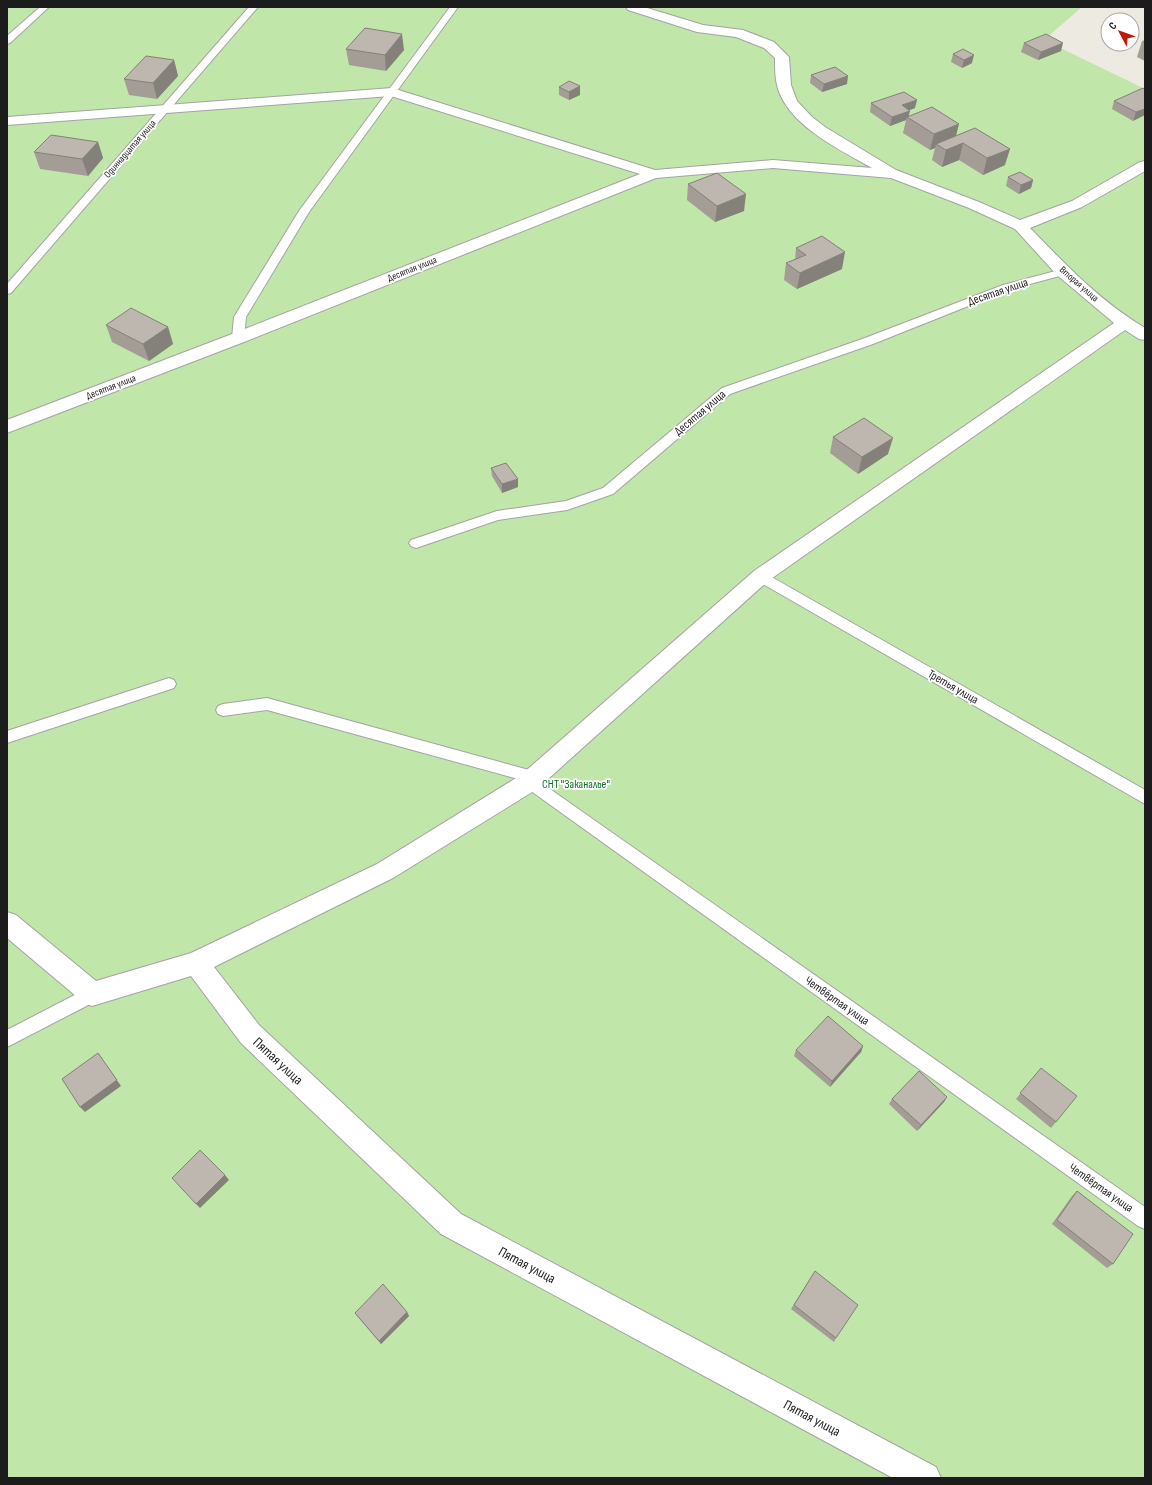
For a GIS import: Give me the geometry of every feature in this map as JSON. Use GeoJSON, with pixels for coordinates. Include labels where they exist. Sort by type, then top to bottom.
{"type":"FeatureCollection","features":[{"type":"Feature","properties":{"kind":"street"},"geometry":{"type":"LineString","coordinates":[[632,7],[664,18],[702,28],[738,33],[769,45],[782,56],[782,79],[790,102],[808,122],[893,174],[974,205],[1020,226],[1077,204],[1145,165]]}},
{"type":"Feature","properties":{"kind":"street"},"geometry":{"type":"LineString","coordinates":[[7,121],[392,92],[654,174],[773,164],[893,174]]}},
{"type":"Feature","properties":{"kind":"street","name":"Десятая улица"},"geometry":{"type":"LineString","coordinates":[[7,427],[238,338],[654,174]]}},
{"type":"Feature","properties":{"kind":"street","name":"Вторая улица"},"geometry":{"type":"LineString","coordinates":[[1020,226],[1063,272],[1125,324],[1145,335]]}},
{"type":"Feature","properties":{"kind":"street"},"geometry":{"type":"LineString","coordinates":[[7,923],[92,994],[196,963],[385,871],[532,780],[761,576],[1125,324]]}},
{"type":"Feature","properties":{"kind":"street","name":"Пятая улица"},"geometry":{"type":"LineString","coordinates":[[196,963],[250,1034],[451,1224],[925,1478]]}},
{"type":"Feature","properties":{"kind":"lane"},"geometry":{"type":"LineString","coordinates":[[7,41],[45,7]]}},
{"type":"Feature","properties":{"kind":"lane","name":"Одиннадцатая улица"},"geometry":{"type":"LineString","coordinates":[[7,291],[254,7]]}},
{"type":"Feature","properties":{"kind":"lane"},"geometry":{"type":"LineString","coordinates":[[238,338],[240,317],[304,211],[454,7]]}},
{"type":"Feature","properties":{"kind":"lane","name":"Десятая улица"},"geometry":{"type":"LineString","coordinates":[[416,543],[497,516],[567,505],[608,491],[726,391],[869,341],[1007,287],[1063,272]]}},
{"type":"Feature","properties":{"kind":"lane","name":"Третья улица"},"geometry":{"type":"LineString","coordinates":[[761,576],[1145,798]]}},
{"type":"Feature","properties":{"kind":"lane"},"geometry":{"type":"LineString","coordinates":[[7,738],[168,684]]}},
{"type":"Feature","properties":{"kind":"lane"},"geometry":{"type":"LineString","coordinates":[[223,710],[266,704],[532,780]]}},
{"type":"Feature","properties":{"kind":"lane","name":"Четвёртая улица"},"geometry":{"type":"LineString","coordinates":[[532,780],[1145,1219]]}},
{"type":"Feature","properties":{"kind":"lane"},"geometry":{"type":"LineString","coordinates":[[7,1039],[92,994]]}},
{"type":"Feature","properties":{"kind":"green space","name":"СНТ \"Заканалье\""},"geometry":{"type":"Polygon","coordinates":[[[7,7],[1082,7],[1044,40],[1145,89],[1145,1478],[7,1478],[7,7]]]}},
{"type":"Feature","properties":{"kind":"building"},"geometry":{"type":"Polygon","coordinates":[[[365,28],[402,34],[385,55],[346,49],[365,28]]]}},
{"type":"Feature","properties":{"kind":"building"},"geometry":{"type":"Polygon","coordinates":[[[1046,34],[1063,43],[1041,52],[1024,43],[1046,34]]]}},
{"type":"Feature","properties":{"kind":"building"},"geometry":{"type":"Polygon","coordinates":[[[963,49],[974,55],[964,60],[953,54],[963,49]]]}},
{"type":"Feature","properties":{"kind":"building"},"geometry":{"type":"Polygon","coordinates":[[[146,56],[174,60],[153,83],[124,79],[146,56]]]}},
{"type":"Feature","properties":{"kind":"building"},"geometry":{"type":"Polygon","coordinates":[[[835,67],[848,76],[824,84],[811,75],[835,67]]]}},
{"type":"Feature","properties":{"kind":"building"},"geometry":{"type":"Polygon","coordinates":[[[569,81],[580,86],[569,92],[559,87],[569,81]]]}},
{"type":"Feature","properties":{"kind":"building"},"geometry":{"type":"Polygon","coordinates":[[[1143,88],[1145,90],[1145,109],[1136,112],[1114,101],[1143,88]]]}},
{"type":"Feature","properties":{"kind":"building"},"geometry":{"type":"Polygon","coordinates":[[[904,92],[917,100],[902,105],[910,111],[892,117],[871,103],[904,92]]]}},
{"type":"Feature","properties":{"kind":"building"},"geometry":{"type":"Polygon","coordinates":[[[932,107],[959,124],[934,134],[907,117],[932,107]]]}},
{"type":"Feature","properties":{"kind":"building"},"geometry":{"type":"Polygon","coordinates":[[[975,128],[1010,149],[987,158],[963,143],[946,150],[936,144],[975,128]]]}},
{"type":"Feature","properties":{"kind":"building"},"geometry":{"type":"Polygon","coordinates":[[[51,135],[98,142],[82,159],[34,152],[51,135]]]}},
{"type":"Feature","properties":{"kind":"building"},"geometry":{"type":"Polygon","coordinates":[[[1020,172],[1033,180],[1021,185],[1008,177],[1020,172]]]}},
{"type":"Feature","properties":{"kind":"building"},"geometry":{"type":"Polygon","coordinates":[[[717,173],[746,194],[717,206],[688,184],[717,173]]]}},
{"type":"Feature","properties":{"kind":"building"},"geometry":{"type":"Polygon","coordinates":[[[822,236],[845,252],[800,273],[786,263],[806,255],[796,248],[822,236]]]}},
{"type":"Feature","properties":{"kind":"building"},"geometry":{"type":"Polygon","coordinates":[[[131,308],[168,327],[143,344],[106,325],[131,308]]]}},
{"type":"Feature","properties":{"kind":"building"},"geometry":{"type":"Polygon","coordinates":[[[864,418],[893,438],[862,457],[833,437],[864,418]]]}},
{"type":"Feature","properties":{"kind":"building"},"geometry":{"type":"Polygon","coordinates":[[[506,463],[518,479],[502,484],[491,468],[506,463]]]}},
{"type":"Feature","properties":{"kind":"building"},"geometry":{"type":"Polygon","coordinates":[[[828,1016],[863,1046],[832,1081],[796,1050],[828,1016]]]}},
{"type":"Feature","properties":{"kind":"building"},"geometry":{"type":"Polygon","coordinates":[[[98,1053],[117,1080],[80,1107],[62,1079],[98,1053]]]}},
{"type":"Feature","properties":{"kind":"building"},"geometry":{"type":"Polygon","coordinates":[[[1041,1068],[1077,1096],[1056,1122],[1020,1093],[1041,1068]]]}},
{"type":"Feature","properties":{"kind":"building"},"geometry":{"type":"Polygon","coordinates":[[[919,1071],[947,1097],[921,1125],[892,1099],[919,1071]]]}},
{"type":"Feature","properties":{"kind":"building"},"geometry":{"type":"Polygon","coordinates":[[[200,1150],[225,1175],[196,1204],[172,1178],[200,1150]]]}},
{"type":"Feature","properties":{"kind":"building"},"geometry":{"type":"Polygon","coordinates":[[[1077,1191],[1133,1234],[1113,1264],[1057,1220],[1077,1191]]]}},
{"type":"Feature","properties":{"kind":"building"},"geometry":{"type":"Polygon","coordinates":[[[815,1271],[858,1305],[836,1338],[794,1305],[815,1271]]]}},
{"type":"Feature","properties":{"kind":"building"},"geometry":{"type":"Polygon","coordinates":[[[383,1284],[407,1312],[379,1341],[355,1313],[383,1284]]]}}]}
